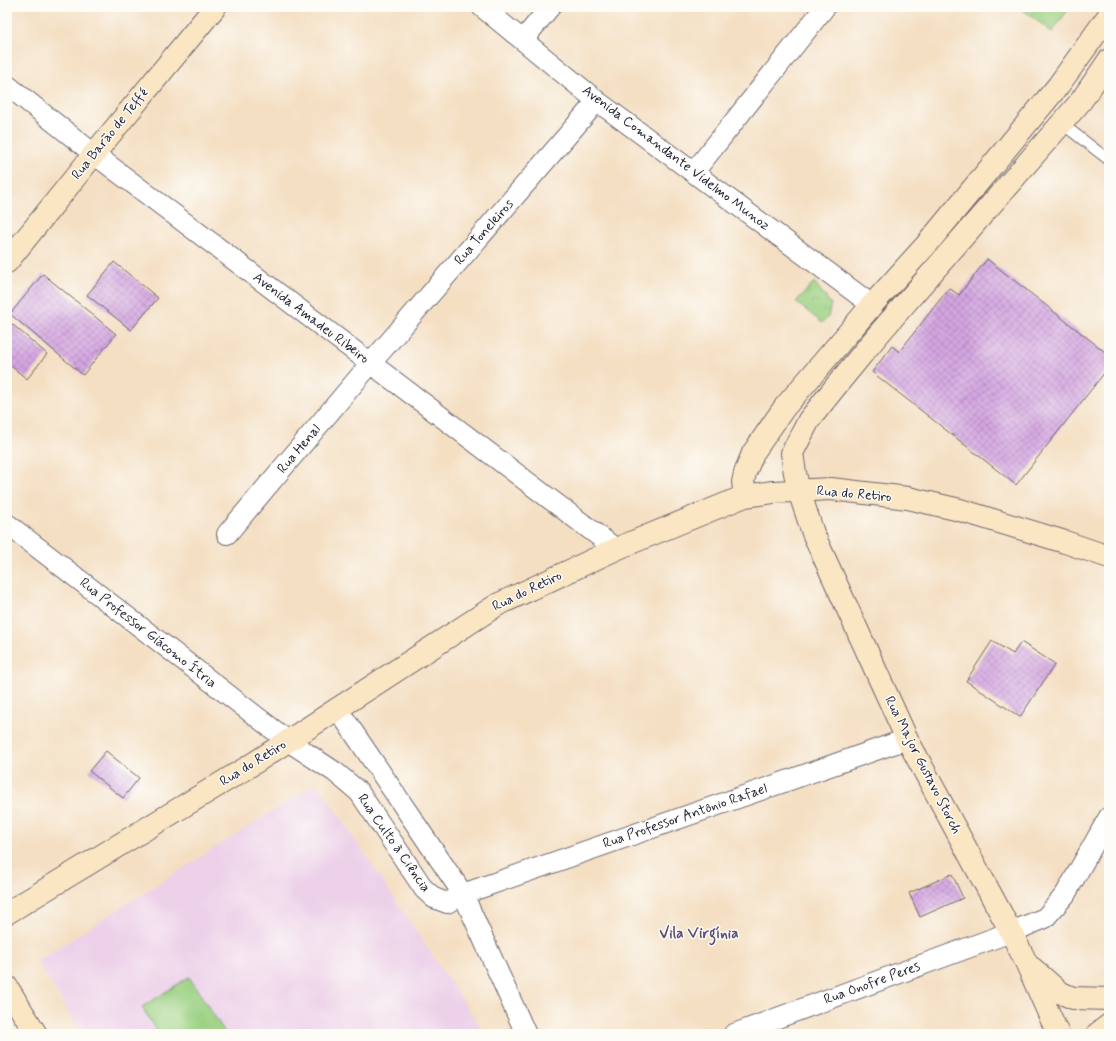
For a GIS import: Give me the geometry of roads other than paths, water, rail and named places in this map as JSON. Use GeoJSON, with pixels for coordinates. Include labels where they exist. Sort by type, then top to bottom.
{"type":"FeatureCollection","features":[{"type":"Feature","properties":{"kind":"main road","name":"Rua Barão de Teffé"},"geometry":{"type":"LineString","coordinates":[[7,262],[215,7]]}},
{"type":"Feature","properties":{"kind":"main road"},"geometry":{"type":"LineString","coordinates":[[745,496],[744,478],[753,453],[784,408],[872,305],[927,244],[1058,86],[1109,15]]}},
{"type":"Feature","properties":{"kind":"main road","name":"Rua Major Gustavo Storch"},"geometry":{"type":"LineString","coordinates":[[1058,1034],[1011,932],[907,738],[813,534],[799,491],[792,453],[809,420],[877,336],[1081,101],[1109,60]]}},
{"type":"Feature","properties":{"kind":"main road"},"geometry":{"type":"LineString","coordinates":[[872,305],[877,336]]}},
{"type":"Feature","properties":{"kind":"main road","name":"Rua do Retiro"},"geometry":{"type":"LineString","coordinates":[[7,913],[241,771],[497,605],[616,549],[745,496],[773,492],[831,489],[908,498],[960,510],[1109,557]]}},
{"type":"Feature","properties":{"kind":"main road"},"geometry":{"type":"LineString","coordinates":[[1026,962],[1059,992],[1074,998],[1109,999]]}},
{"type":"Feature","properties":{"kind":"main road"},"geometry":{"type":"LineString","coordinates":[[7,986],[36,1034]]}},
{"type":"Feature","properties":{"kind":"main road"},"geometry":{"type":"LineString","coordinates":[[1097,1034],[1109,1025]]}},
{"type":"Feature","properties":{"kind":"street","name":"Avenida Comandante Videlmo Munoz"},"geometry":{"type":"LineString","coordinates":[[482,7],[597,100],[872,305]]}},
{"type":"Feature","properties":{"kind":"street"},"geometry":{"type":"LineString","coordinates":[[523,40],[550,7]]}},
{"type":"Feature","properties":{"kind":"street"},"geometry":{"type":"LineString","coordinates":[[694,172],[826,7]]}},
{"type":"Feature","properties":{"kind":"street","name":"Avenida Amadeu Ribeiro"},"geometry":{"type":"LineString","coordinates":[[7,85],[94,154],[616,549]]}},
{"type":"Feature","properties":{"kind":"street","name":"Rua Toneleiros"},"geometry":{"type":"LineString","coordinates":[[371,363],[597,100]]}},
{"type":"Feature","properties":{"kind":"street","name":"Rua Henal"},"geometry":{"type":"LineString","coordinates":[[227,534],[371,363]]}},
{"type":"Feature","properties":{"kind":"street","name":"Rua Professor Giácomo Ítria"},"geometry":{"type":"LineString","coordinates":[[7,524],[288,741]]}},
{"type":"Feature","properties":{"kind":"street","name":"Rua Culto à Ciência"},"geometry":{"type":"LineString","coordinates":[[338,708],[463,894],[526,1034]]}},
{"type":"Feature","properties":{"kind":"street","name":"Rua Professor Antônio Rafael"},"geometry":{"type":"LineString","coordinates":[[463,894],[907,738]]}},
{"type":"Feature","properties":{"kind":"street","name":"Rua Culto à Ciência"},"geometry":{"type":"LineString","coordinates":[[288,741],[335,772],[359,792],[424,889],[434,898],[447,903],[463,894]]}},
{"type":"Feature","properties":{"kind":"street","name":"Rua Onofre Peres"},"geometry":{"type":"LineString","coordinates":[[734,1034],[1011,932],[1045,918],[1065,894],[1109,818]]}},
{"type":"Feature","properties":{"kind":"lane"},"geometry":{"type":"LineString","coordinates":[[1061,123],[1109,160]]}},
{"type":"Feature","properties":{"kind":"district","name":"Vila Virgínia"},"geometry":{"type":"Point","coordinates":[699,934]}}]}
